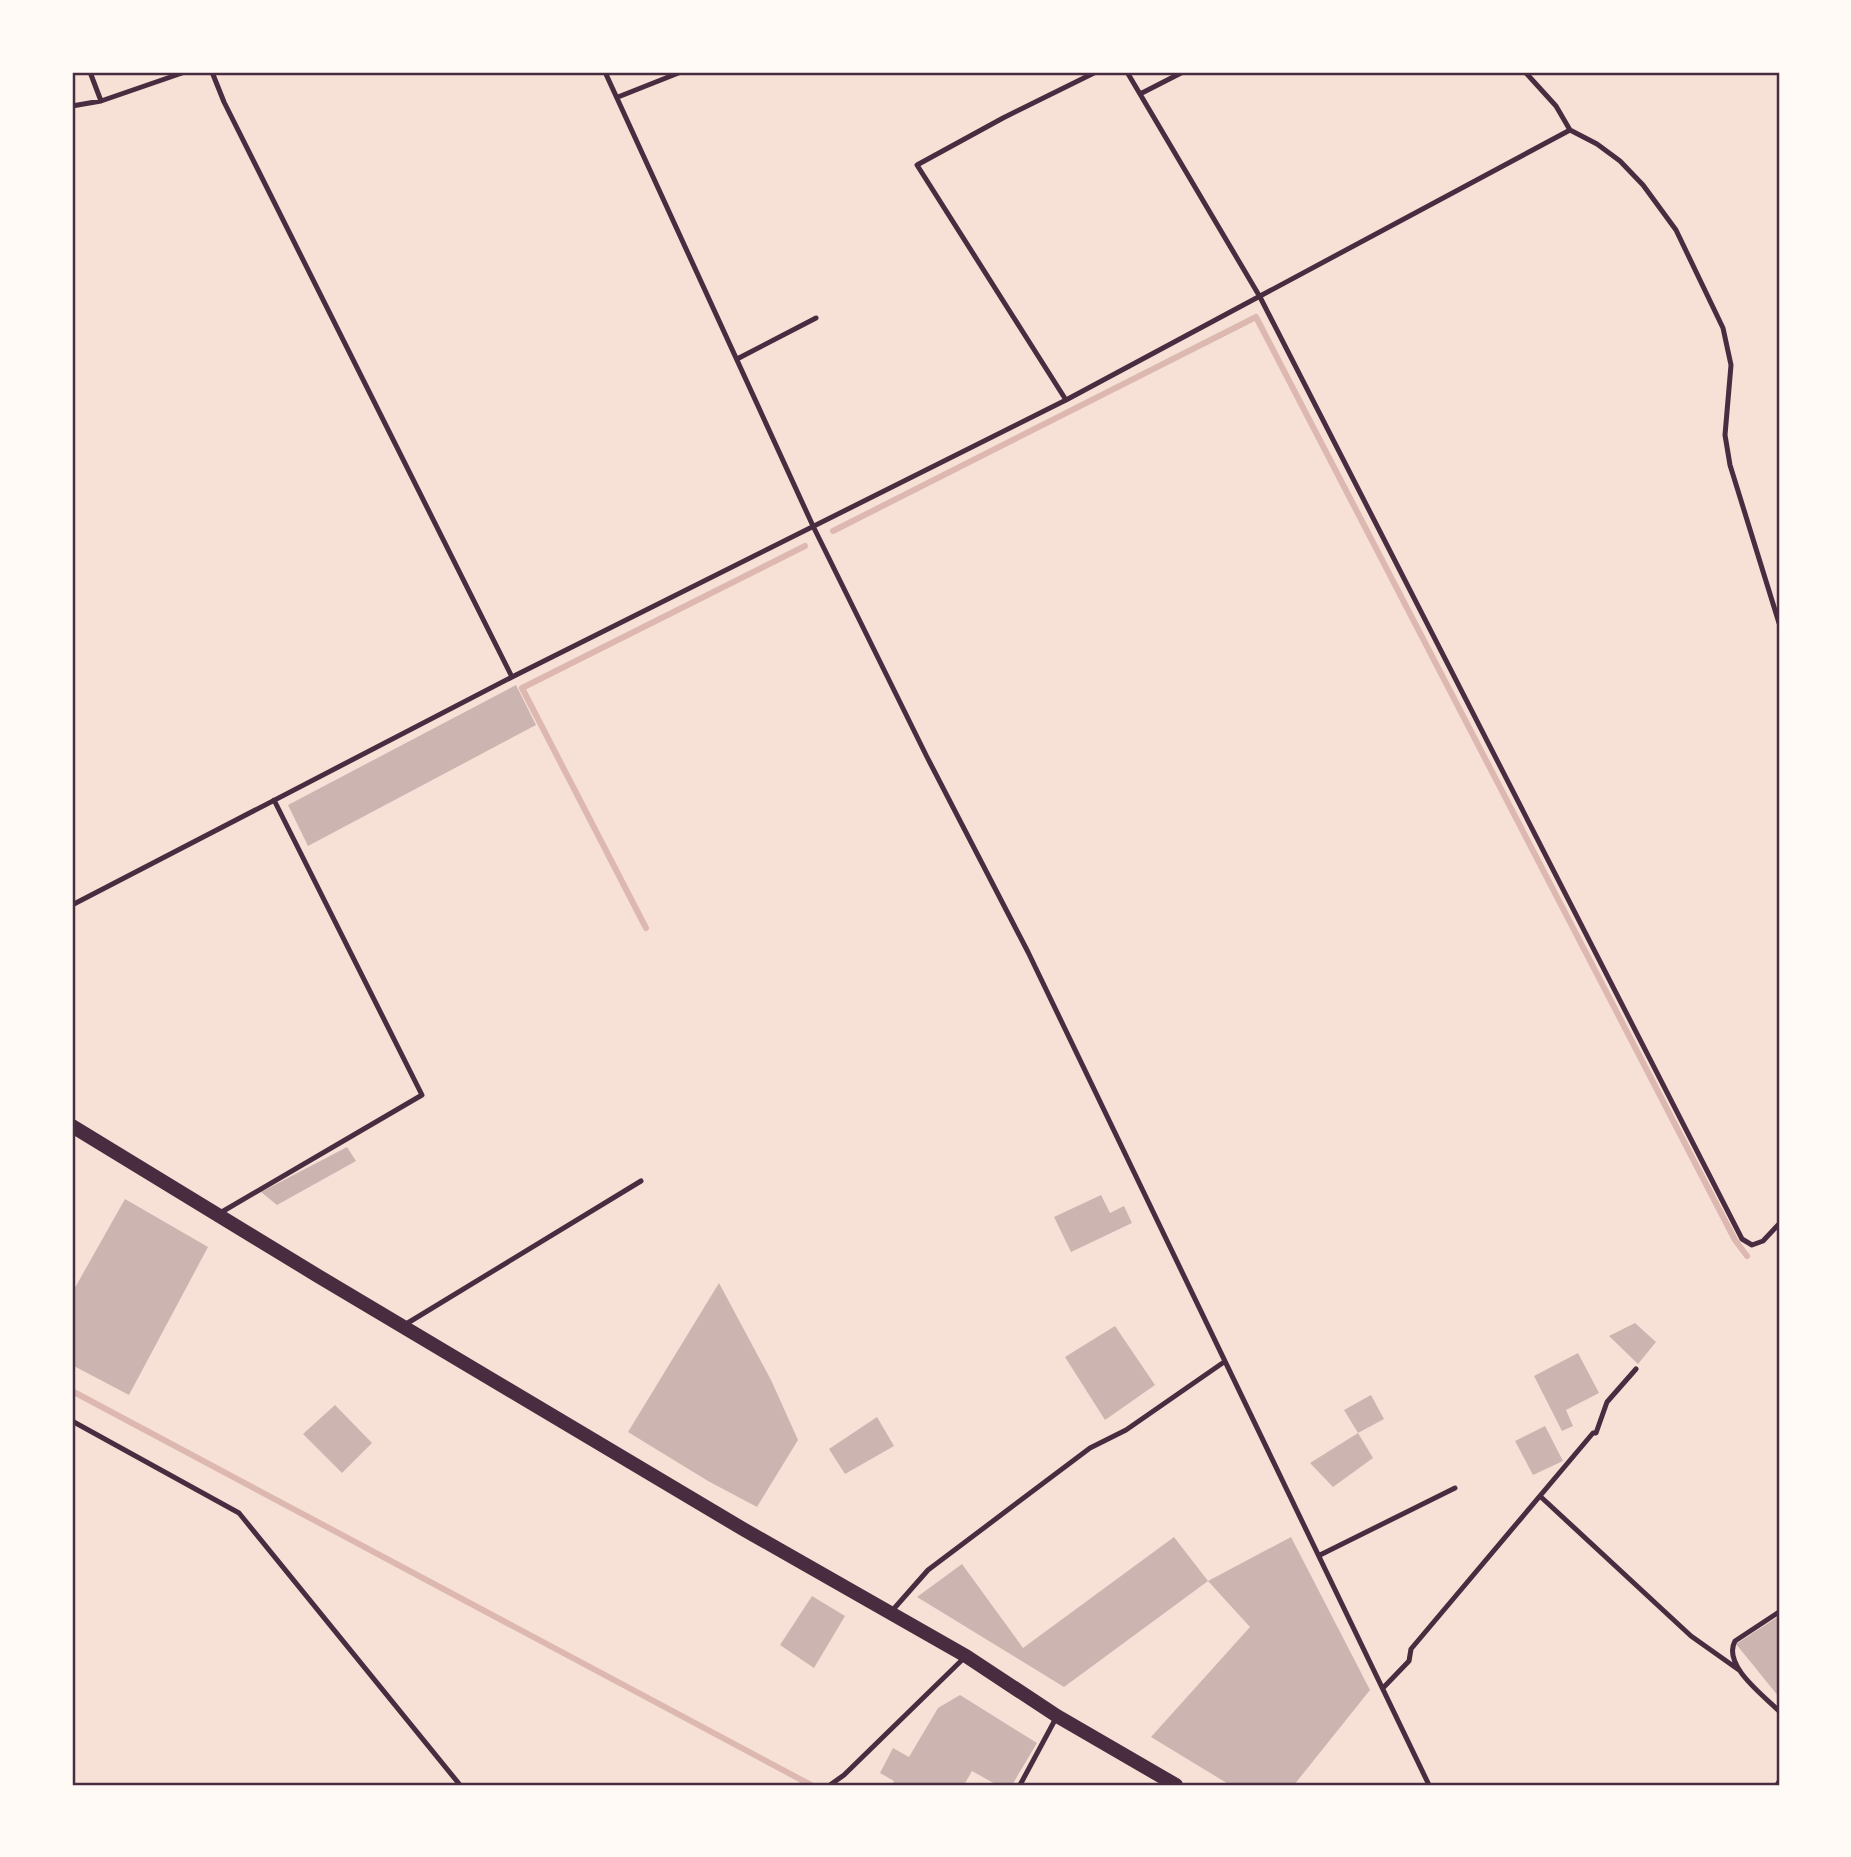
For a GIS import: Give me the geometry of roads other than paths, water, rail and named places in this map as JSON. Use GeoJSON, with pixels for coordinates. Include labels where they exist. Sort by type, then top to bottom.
{"type":"FeatureCollection","features":[{"type":"Feature","properties":{"kind":"main road"},"geometry":{"type":"LineString","coordinates":[[72,1126],[743,1529],[966,1656],[1057,1716],[1176,1785]]}},
{"type":"Feature","properties":{"kind":"lane"},"geometry":{"type":"LineString","coordinates":[[90,72],[101,101]]}},
{"type":"Feature","properties":{"kind":"lane"},"geometry":{"type":"LineString","coordinates":[[72,106],[101,101],[185,72]]}},
{"type":"Feature","properties":{"kind":"lane"},"geometry":{"type":"LineString","coordinates":[[212,72],[224,102],[512,677]]}},
{"type":"Feature","properties":{"kind":"lane"},"geometry":{"type":"LineString","coordinates":[[605,72],[813,526],[927,757],[1028,952],[1429,1785]]}},
{"type":"Feature","properties":{"kind":"lane"},"geometry":{"type":"LineString","coordinates":[[618,97],[681,72]]}},
{"type":"Feature","properties":{"kind":"lane"},"geometry":{"type":"LineString","coordinates":[[1066,400],[917,165],[1096,72]]}},
{"type":"Feature","properties":{"kind":"lane"},"geometry":{"type":"LineString","coordinates":[[1127,72],[1260,297],[1742,1238],[1752,1245],[1763,1241],[1779,1223]]}},
{"type":"Feature","properties":{"kind":"lane"},"geometry":{"type":"LineString","coordinates":[[1140,94],[1183,72]]}},
{"type":"Feature","properties":{"kind":"lane"},"geometry":{"type":"LineString","coordinates":[[1525,72],[1556,106],[1570,130],[1597,144],[1620,161],[1643,185],[1676,230],[1723,328],[1731,365],[1725,435],[1730,465],[1779,623]]}},
{"type":"Feature","properties":{"kind":"lane"},"geometry":{"type":"LineString","coordinates":[[72,905],[512,677],[1066,400],[1570,130]]}},
{"type":"Feature","properties":{"kind":"lane"},"geometry":{"type":"LineString","coordinates":[[737,359],[816,318]]}},
{"type":"Feature","properties":{"kind":"lane"},"geometry":{"type":"LineString","coordinates":[[216,1214],[422,1095],[274,800]]}},
{"type":"Feature","properties":{"kind":"lane"},"geometry":{"type":"LineString","coordinates":[[403,1326],[641,1181]]}},
{"type":"Feature","properties":{"kind":"lane"},"geometry":{"type":"LineString","coordinates":[[891,1612],[928,1570],[971,1537],[1090,1448],[1126,1430],[1224,1362]]}},
{"type":"Feature","properties":{"kind":"lane"},"geometry":{"type":"LineString","coordinates":[[1383,1688],[1409,1661],[1410,1649],[1593,1433],[1596,1433],[1607,1402],[1636,1369]]}},
{"type":"Feature","properties":{"kind":"lane"},"geometry":{"type":"LineString","coordinates":[[72,1421],[239,1513],[460,1785]]}},
{"type":"Feature","properties":{"kind":"lane"},"geometry":{"type":"LineString","coordinates":[[1320,1555],[1455,1488]]}},
{"type":"Feature","properties":{"kind":"lane"},"geometry":{"type":"LineString","coordinates":[[1541,1497],[1691,1636],[1739,1670],[1779,1710]]}},
{"type":"Feature","properties":{"kind":"lane"},"geometry":{"type":"LineString","coordinates":[[1739,1670],[1733,1661],[1735,1641],[1779,1612]]}},
{"type":"Feature","properties":{"kind":"lane"},"geometry":{"type":"LineString","coordinates":[[830,1785],[844,1775],[966,1656]]}},
{"type":"Feature","properties":{"kind":"lane"},"geometry":{"type":"LineString","coordinates":[[1020,1785],[1057,1716]]}},
{"type":"Feature","properties":{"kind":"waterway"},"geometry":{"type":"LineString","coordinates":[[833,531],[1256,317],[1735,1240],[1747,1256]]}},
{"type":"Feature","properties":{"kind":"waterway"},"geometry":{"type":"LineString","coordinates":[[646,928],[522,688],[805,546]]}},
{"type":"Feature","properties":{"kind":"waterway"},"geometry":{"type":"LineString","coordinates":[[72,1391],[811,1785]]}}]}
